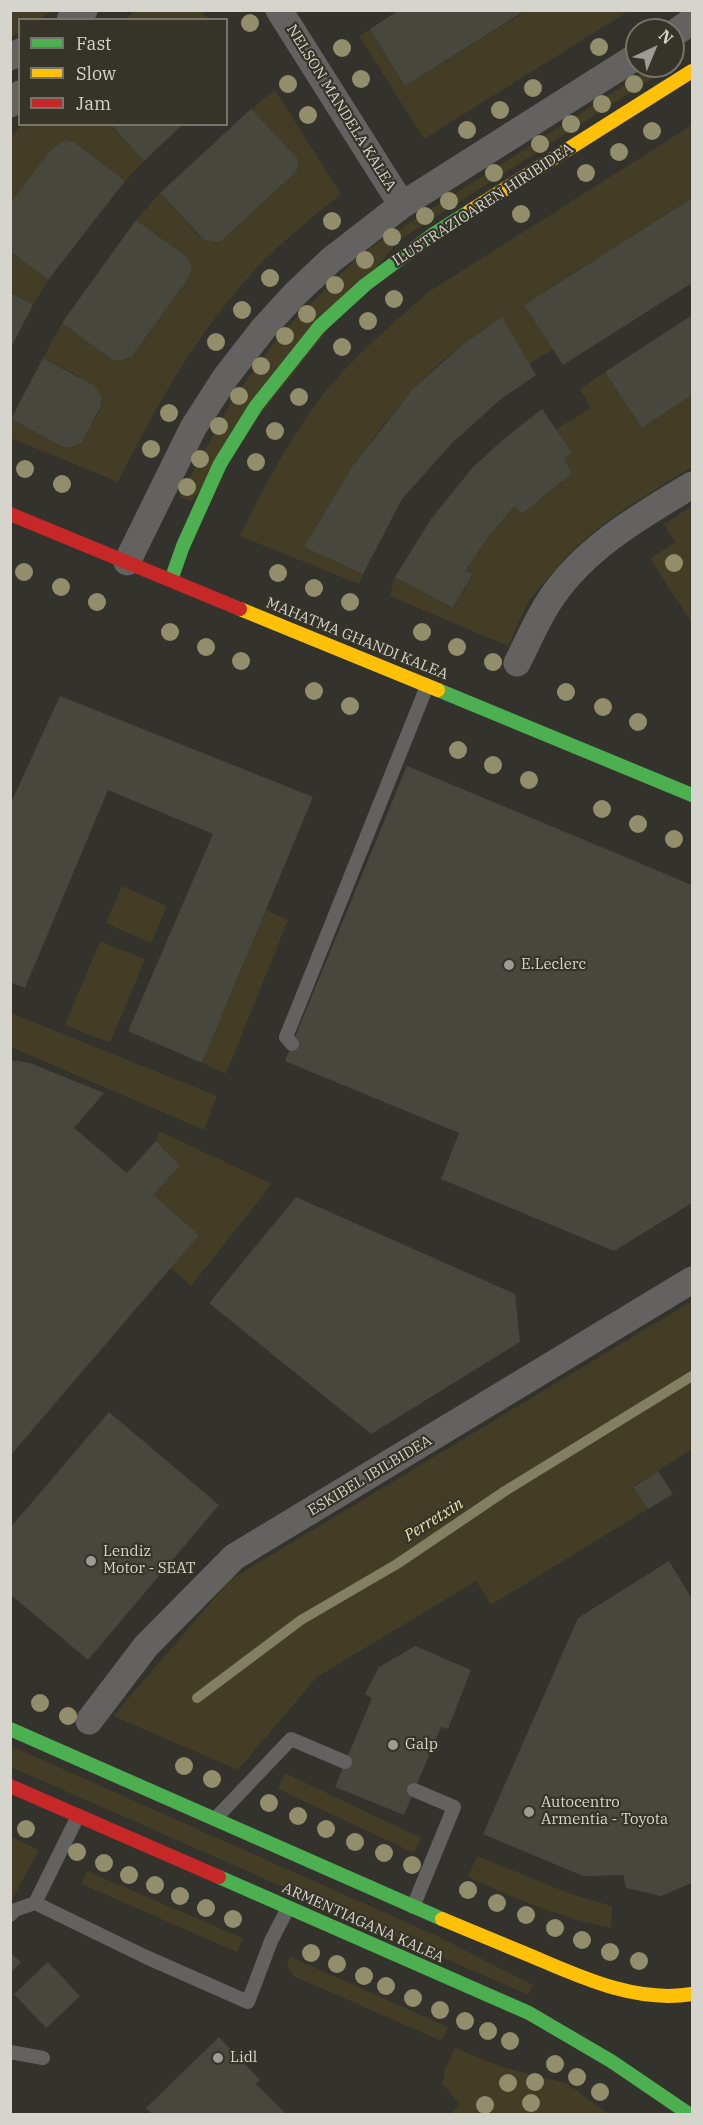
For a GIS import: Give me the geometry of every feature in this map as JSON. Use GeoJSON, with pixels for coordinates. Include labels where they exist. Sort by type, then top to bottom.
{"type":"FeatureCollection","features":[{"type":"Feature","properties":{"kind":"main road","name":"ILUSTRAZIOAREN HIRIBIDEA"},"geometry":{"type":"LineString","coordinates":[[171,580],[183,546],[220,464],[256,406],[319,327],[364,285],[432,235],[693,71]]}},
{"type":"Feature","properties":{"kind":"main road","name":"MAHATMA GHANDI KALEA"},"geometry":{"type":"LineString","coordinates":[[10,514],[693,795]]}},
{"type":"Feature","properties":{"kind":"main road"},"geometry":{"type":"LineString","coordinates":[[10,1729],[413,1907],[593,1982],[628,1992],[680,1996],[693,1994]]}},
{"type":"Feature","properties":{"kind":"main road","name":"ARMENTIAGANA KALEA"},"geometry":{"type":"LineString","coordinates":[[10,1786],[538,2018],[575,2037],[689,2115]]}},
{"type":"Feature","properties":{"kind":"street","name":"NELSON MANDELA KALEA"},"geometry":{"type":"LineString","coordinates":[[279,10],[402,205]]}},
{"type":"Feature","properties":{"kind":"street"},"geometry":{"type":"LineString","coordinates":[[127,562],[193,428],[225,378],[295,294],[331,260],[402,205],[625,64]]}},
{"type":"Feature","properties":{"kind":"street"},"geometry":{"type":"LineString","coordinates":[[517,663],[551,598],[580,562],[613,534],[693,484]]}},
{"type":"Feature","properties":{"kind":"street","name":"ESKIBEL IBILBIDEA"},"geometry":{"type":"LineString","coordinates":[[89,1721],[146,1646],[234,1557],[693,1280]]}},
{"type":"Feature","properties":{"kind":"lane"},"geometry":{"type":"LineString","coordinates":[[292,1044],[286,1037],[427,686]]}},
{"type":"Feature","properties":{"kind":"lane"},"geometry":{"type":"LineString","coordinates":[[215,1819],[291,1739],[345,1762]]}},
{"type":"Feature","properties":{"kind":"lane"},"geometry":{"type":"LineString","coordinates":[[413,1907],[454,1807],[414,1790]]}},
{"type":"Feature","properties":{"kind":"lane"},"geometry":{"type":"LineString","coordinates":[[10,1915],[15,1910],[35,1903],[78,1816]]}},
{"type":"Feature","properties":{"kind":"lane"},"geometry":{"type":"LineString","coordinates":[[35,1903],[146,1957],[248,2002],[271,1941],[288,1908]]}},
{"type":"Feature","properties":{"kind":"lane"},"geometry":{"type":"LineString","coordinates":[[10,2052],[43,2058]]}},
{"type":"Feature","properties":{"kind":"shaded area"},"geometry":{"type":"Polygon","coordinates":[[[11,10],[53,10],[41,18],[18,18],[18,33],[11,38],[11,10]]]}},
{"type":"Feature","properties":{"kind":"shaded area"},"geometry":{"type":"Polygon","coordinates":[[[136,10],[202,11],[207,18],[126,18],[136,10]]]}},
{"type":"Feature","properties":{"kind":"shaded area"},"geometry":{"type":"Polygon","coordinates":[[[526,11],[629,11],[424,139],[359,36],[370,29],[405,86],[526,11]]]}},
{"type":"Feature","properties":{"kind":"shaded area"},"geometry":{"type":"Polygon","coordinates":[[[635,78],[653,78],[398,241],[192,501],[179,497],[234,397],[284,330],[361,254],[635,78]]]}},
{"type":"Feature","properties":{"kind":"shaded area"},"geometry":{"type":"Polygon","coordinates":[[[275,90],[341,194],[275,250],[251,274],[204,333],[173,381],[118,482],[11,438],[11,419],[63,447],[77,444],[83,439],[99,411],[101,398],[96,390],[80,377],[43,358],[62,323],[112,360],[122,360],[132,356],[190,276],[192,266],[187,257],[136,220],[160,193],[203,240],[220,242],[297,171],[298,159],[251,109],[275,90]]]}},
{"type":"Feature","properties":{"kind":"shaded area"},"geometry":{"type":"Polygon","coordinates":[[[692,125],[692,198],[525,304],[553,349],[529,364],[501,318],[436,367],[380,429],[304,547],[363,574],[359,584],[240,536],[275,468],[316,404],[354,360],[383,332],[427,293],[692,125]]]}},
{"type":"Feature","properties":{"kind":"shaded area"},"geometry":{"type":"Polygon","coordinates":[[[20,126],[111,126],[144,161],[125,181],[74,142],[64,140],[51,150],[11,204],[11,137],[20,126]]]}},
{"type":"Feature","properties":{"kind":"shaded area"},"geometry":{"type":"Polygon","coordinates":[[[10,251],[48,280],[33,305],[11,292],[10,251]]]}},
{"type":"Feature","properties":{"kind":"shaded area"},"geometry":{"type":"Polygon","coordinates":[[[605,372],[642,428],[692,395],[692,467],[632,504],[594,531],[567,556],[528,602],[508,646],[390,596],[395,577],[454,608],[473,575],[465,571],[488,537],[514,507],[522,514],[572,473],[564,458],[571,453],[556,429],[591,408],[580,389],[605,372]]]}},
{"type":"Feature","properties":{"kind":"shaded area"},"geometry":{"type":"Polygon","coordinates":[[[692,506],[692,623],[650,559],[675,542],[664,524],[692,506]]]}},
{"type":"Feature","properties":{"kind":"shaded area"},"geometry":{"type":"Polygon","coordinates":[[[122,886],[167,906],[151,943],[106,923],[122,886]]]}},
{"type":"Feature","properties":{"kind":"shaded area"},"geometry":{"type":"Polygon","coordinates":[[[266,910],[288,920],[226,1074],[202,1063],[266,910]]]}},
{"type":"Feature","properties":{"kind":"shaded area"},"geometry":{"type":"Polygon","coordinates":[[[100,941],[145,959],[110,1043],[65,1025],[100,941]]]}},
{"type":"Feature","properties":{"kind":"shaded area"},"geometry":{"type":"Polygon","coordinates":[[[11,1013],[217,1096],[204,1130],[11,1047],[11,1013]]]}},
{"type":"Feature","properties":{"kind":"shaded area"},"geometry":{"type":"Polygon","coordinates":[[[159,1131],[272,1184],[191,1286],[171,1268],[153,1195],[180,1166],[156,1141],[159,1131]]]}},
{"type":"Feature","properties":{"kind":"shaded area"},"geometry":{"type":"Polygon","coordinates":[[[692,1301],[692,1449],[634,1486],[648,1509],[491,1605],[476,1581],[317,1677],[238,1770],[113,1716],[230,1580],[692,1301]]]}},
{"type":"Feature","properties":{"kind":"shaded area"},"geometry":{"type":"Polygon","coordinates":[[[11,1746],[435,1935],[533,1985],[528,1995],[11,1767],[11,1746]]]}},
{"type":"Feature","properties":{"kind":"shaded area"},"geometry":{"type":"Polygon","coordinates":[[[285,1773],[421,1838],[414,1853],[278,1789],[285,1773]]]}},
{"type":"Feature","properties":{"kind":"shaded area"},"geometry":{"type":"Polygon","coordinates":[[[11,1837],[39,1850],[11,1902],[11,1837]]]}},
{"type":"Feature","properties":{"kind":"shaded area"},"geometry":{"type":"Polygon","coordinates":[[[477,1856],[571,1894],[612,1906],[611,1928],[538,1907],[468,1877],[477,1856]]]}},
{"type":"Feature","properties":{"kind":"shaded area"},"geometry":{"type":"Polygon","coordinates":[[[87,1871],[243,1938],[237,1952],[81,1884],[87,1871]]]}},
{"type":"Feature","properties":{"kind":"shaded area"},"geometry":{"type":"Polygon","coordinates":[[[289,1956],[448,2027],[442,2041],[293,1976],[287,1966],[289,1956]]]}},
{"type":"Feature","properties":{"kind":"shaded area"},"geometry":{"type":"Polygon","coordinates":[[[455,2048],[502,2067],[566,2083],[609,2114],[450,2114],[460,2104],[442,2084],[445,2069],[455,2048]]]}},
{"type":"Feature","properties":{"kind":"building"},"geometry":{"type":"Polygon","coordinates":[[[399,10],[526,10],[405,86],[370,29],[399,10]]]}},
{"type":"Feature","properties":{"kind":"building"},"geometry":{"type":"Polygon","coordinates":[[[251,109],[298,159],[297,171],[220,242],[204,240],[160,193],[251,109]]]}},
{"type":"Feature","properties":{"kind":"building"},"geometry":{"type":"Polygon","coordinates":[[[112,126],[181,126],[144,161],[112,126]]]}},
{"type":"Feature","properties":{"kind":"building"},"geometry":{"type":"Polygon","coordinates":[[[64,140],[74,142],[125,181],[48,280],[10,251],[10,204],[51,150],[64,140]]]}},
{"type":"Feature","properties":{"kind":"building"},"geometry":{"type":"Polygon","coordinates":[[[692,198],[692,283],[563,365],[524,305],[692,198]]]}},
{"type":"Feature","properties":{"kind":"building"},"geometry":{"type":"Polygon","coordinates":[[[136,220],[187,257],[192,266],[190,276],[132,356],[122,360],[112,360],[62,323],[136,220]]]}},
{"type":"Feature","properties":{"kind":"building"},"geometry":{"type":"Polygon","coordinates":[[[10,292],[33,305],[10,349],[10,292]]]}},
{"type":"Feature","properties":{"kind":"building"},"geometry":{"type":"Polygon","coordinates":[[[692,315],[692,395],[642,428],[605,372],[692,315]]]}},
{"type":"Feature","properties":{"kind":"building"},"geometry":{"type":"Polygon","coordinates":[[[502,317],[536,375],[501,399],[453,442],[402,499],[363,574],[304,547],[352,467],[412,390],[462,345],[502,317]]]}},
{"type":"Feature","properties":{"kind":"building"},"geometry":{"type":"Polygon","coordinates":[[[43,358],[93,385],[101,395],[101,406],[82,442],[72,447],[63,447],[11,419],[43,358]]]}},
{"type":"Feature","properties":{"kind":"building"},"geometry":{"type":"Polygon","coordinates":[[[542,409],[572,453],[564,458],[572,473],[522,514],[514,507],[488,537],[465,571],[473,574],[453,608],[395,577],[431,519],[473,467],[542,409]]]}},
{"type":"Feature","properties":{"kind":"building"},"geometry":{"type":"Polygon","coordinates":[[[60,696],[313,797],[202,1063],[128,1031],[213,834],[108,790],[25,988],[10,982],[10,805],[60,696]]]}},
{"type":"Feature","properties":{"kind":"building","name":"E.Leclerc"},"geometry":{"type":"Polygon","coordinates":[[[407,766],[692,885],[692,1203],[614,1251],[441,1179],[459,1133],[285,1061],[407,766]]]}},
{"type":"Feature","properties":{"kind":"building"},"geometry":{"type":"Polygon","coordinates":[[[10,1060],[30,1063],[104,1093],[74,1128],[127,1173],[156,1141],[180,1166],[153,1195],[199,1235],[10,1456],[10,1060]]]}},
{"type":"Feature","properties":{"kind":"building"},"geometry":{"type":"Polygon","coordinates":[[[296,1197],[515,1294],[520,1342],[371,1434],[209,1303],[296,1197]]]}},
{"type":"Feature","properties":{"kind":"building","name":"Lendiz Motor - SEAT"},"geometry":{"type":"Polygon","coordinates":[[[109,1412],[219,1505],[88,1660],[10,1594],[10,1528],[109,1412]]]}},
{"type":"Feature","properties":{"kind":"building"},"geometry":{"type":"Polygon","coordinates":[[[658,1471],[673,1494],[648,1509],[634,1487],[658,1471]]]}},
{"type":"Feature","properties":{"kind":"building"},"geometry":{"type":"Polygon","coordinates":[[[669,1561],[692,1599],[692,1883],[661,1896],[626,1888],[623,1875],[583,1876],[483,1834],[578,1618],[669,1561]]]}},
{"type":"Feature","properties":{"kind":"building","name":"Galp"},"geometry":{"type":"Polygon","coordinates":[[[415,1646],[471,1670],[448,1729],[441,1727],[404,1815],[335,1787],[372,1698],[365,1694],[379,1667],[415,1646]]]}},
{"type":"Feature","properties":{"kind":"building"},"geometry":{"type":"Polygon","coordinates":[[[10,1952],[21,1962],[10,1973],[10,1952]]]}},
{"type":"Feature","properties":{"kind":"building"},"geometry":{"type":"Polygon","coordinates":[[[48,1962],[80,1996],[46,2028],[14,1994],[48,1962]]]}},
{"type":"Feature","properties":{"kind":"building","name":"Lidl"},"geometry":{"type":"Polygon","coordinates":[[[219,2037],[260,2080],[256,2084],[286,2114],[152,2114],[146,2108],[219,2037]]]}},
{"type":"Feature","properties":{"kind":"waterway","name":"Perretxin"},"geometry":{"type":"LineString","coordinates":[[197,1698],[301,1620],[397,1564],[505,1491],[692,1376]]}},
{"type":"Feature","properties":{"kind":"traffic: fast"},"geometry":{"type":"LineString","coordinates":[[171,580],[183,546],[220,464],[256,406],[319,327],[365,285],[432,235],[470,211]]}},
{"type":"Feature","properties":{"kind":"traffic: fast"},"geometry":{"type":"LineString","coordinates":[[438,690],[692,795]]}},
{"type":"Feature","properties":{"kind":"traffic: fast"},"geometry":{"type":"LineString","coordinates":[[10,1729],[442,1919]]}},
{"type":"Feature","properties":{"kind":"traffic: fast"},"geometry":{"type":"LineString","coordinates":[[219,1877],[529,2013],[611,2061],[689,2114]]}},
{"type":"Feature","properties":{"kind":"traffic: slow"},"geometry":{"type":"LineString","coordinates":[[470,211],[692,71]]}},
{"type":"Feature","properties":{"kind":"traffic: slow"},"geometry":{"type":"LineString","coordinates":[[240,609],[438,690]]}},
{"type":"Feature","properties":{"kind":"traffic: slow"},"geometry":{"type":"LineString","coordinates":[[442,1919],[573,1974],[612,1987],[652,1995],[692,1994]]}},
{"type":"Feature","properties":{"kind":"traffic: jam"},"geometry":{"type":"LineString","coordinates":[[10,514],[240,609]]}},
{"type":"Feature","properties":{"kind":"traffic: jam"},"geometry":{"type":"LineString","coordinates":[[10,1786],[219,1877]]}},
{"type":"Feature","properties":{"kind":"place","name":"E.Leclerc"},"geometry":{"type":"Point","coordinates":[509,965]}},
{"type":"Feature","properties":{"kind":"place","name":"Lendiz Motor - SEAT"},"geometry":{"type":"Point","coordinates":[91,1561]}},
{"type":"Feature","properties":{"kind":"place","name":"Galp"},"geometry":{"type":"Point","coordinates":[393,1745]}},
{"type":"Feature","properties":{"kind":"place","name":"Autocentro Armentia - Toyota"},"geometry":{"type":"Point","coordinates":[529,1812]}},
{"type":"Feature","properties":{"kind":"place","name":"Lidl"},"geometry":{"type":"Point","coordinates":[218,2058]}}]}
